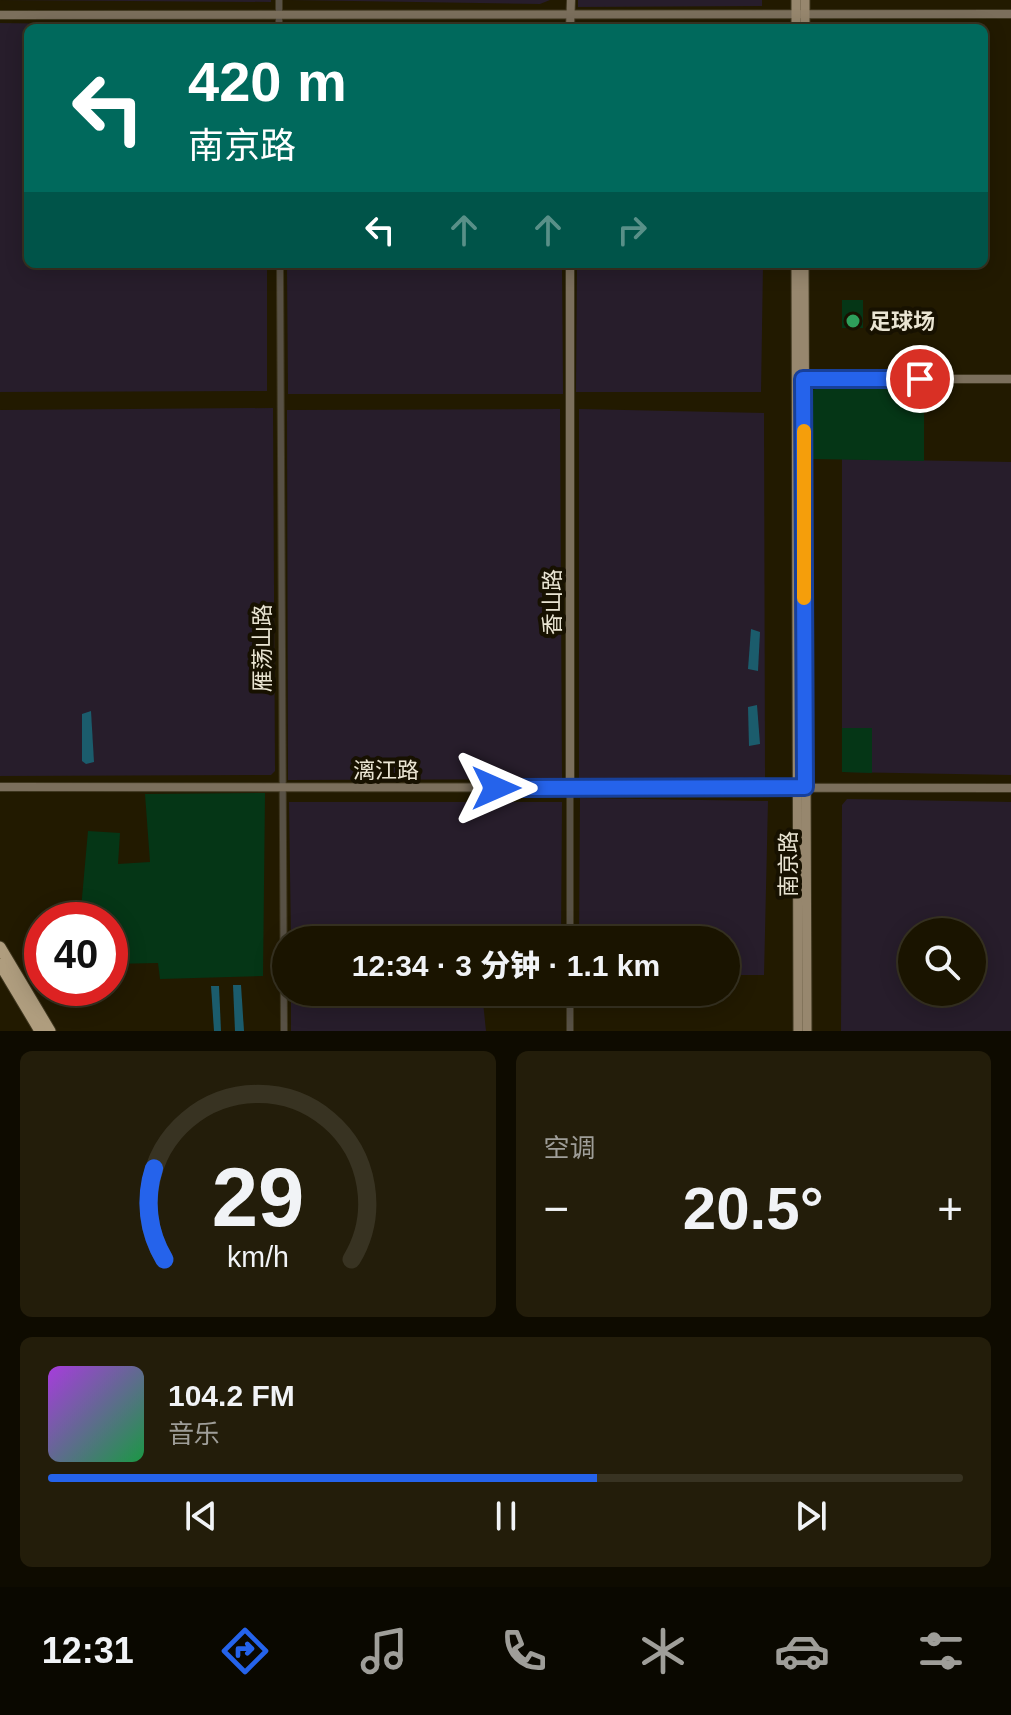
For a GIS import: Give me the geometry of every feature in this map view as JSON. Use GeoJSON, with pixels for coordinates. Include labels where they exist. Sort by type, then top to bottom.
{"type":"FeatureCollection","features":[{"type":"Feature","properties":{"kind":"highway"},"geometry":{"type":"LineString","coordinates":[[0,947],[50,1031]]}},
{"type":"Feature","properties":{"kind":"highway"},"geometry":{"type":"LineString","coordinates":[[0,964],[40,1031]]}},
{"type":"Feature","properties":{"kind":"main road"},"geometry":{"type":"LineString","coordinates":[[796,0],[804,24]]}},
{"type":"Feature","properties":{"kind":"main road"},"geometry":{"type":"LineString","coordinates":[[797,24],[805,0]]}},
{"type":"Feature","properties":{"kind":"main road","name":"南京路"},"geometry":{"type":"LineString","coordinates":[[796,268],[800,379],[801,787],[807,1031]]}},
{"type":"Feature","properties":{"kind":"main road","name":"南京路"},"geometry":{"type":"LineString","coordinates":[[800,379],[804,268]]}},
{"type":"Feature","properties":{"kind":"main road","name":"南京路"},"geometry":{"type":"LineString","coordinates":[[798,1031],[797,816],[801,787]]}},
{"type":"Feature","properties":{"kind":"street"},"geometry":{"type":"LineString","coordinates":[[279,0],[279,24]]}},
{"type":"Feature","properties":{"kind":"street"},"geometry":{"type":"LineString","coordinates":[[570,24],[571,0]]}},
{"type":"Feature","properties":{"kind":"street"},"geometry":{"type":"LineString","coordinates":[[0,15],[1011,14]]}},
{"type":"Feature","properties":{"kind":"street","name":"雁荡山路"},"geometry":{"type":"LineString","coordinates":[[280,268],[284,1031]]}},
{"type":"Feature","properties":{"kind":"street","name":"香山路"},"geometry":{"type":"LineString","coordinates":[[570,268],[570,926]]}},
{"type":"Feature","properties":{"kind":"street"},"geometry":{"type":"LineString","coordinates":[[800,379],[1011,379]]}},
{"type":"Feature","properties":{"kind":"street","name":"漓江路"},"geometry":{"type":"LineString","coordinates":[[0,787],[1011,788]]}},
{"type":"Feature","properties":{"kind":"street"},"geometry":{"type":"LineString","coordinates":[[748,787],[787,792],[793,798],[797,816]]}},
{"type":"Feature","properties":{"kind":"street"},"geometry":{"type":"LineString","coordinates":[[570,1006],[570,1031]]}},
{"type":"Feature","properties":{"kind":"shaded area"},"geometry":{"type":"Polygon","coordinates":[[[0,0],[271,0],[271,2],[0,0]]]}},
{"type":"Feature","properties":{"kind":"shaded area"},"geometry":{"type":"Polygon","coordinates":[[[290,0],[550,0],[540,4],[290,0]]]}},
{"type":"Feature","properties":{"kind":"shaded area"},"geometry":{"type":"Polygon","coordinates":[[[578,0],[762,0],[762,6],[578,7],[578,0]]]}},
{"type":"Feature","properties":{"kind":"shaded area"},"geometry":{"type":"Polygon","coordinates":[[[0,23],[67,24],[24,24],[24,268],[267,268],[267,391],[0,392],[0,23]]]}},
{"type":"Feature","properties":{"kind":"shaded area"},"geometry":{"type":"Polygon","coordinates":[[[287,268],[562,268],[563,394],[288,394],[287,268]]]}},
{"type":"Feature","properties":{"kind":"shaded area"},"geometry":{"type":"Polygon","coordinates":[[[577,268],[763,268],[761,392],[576,392],[577,268]]]}},
{"type":"Feature","properties":{"kind":"shaded area"},"geometry":{"type":"Polygon","coordinates":[[[273,408],[275,771],[271,775],[0,776],[0,410],[273,408]]]}},
{"type":"Feature","properties":{"kind":"shaded area"},"geometry":{"type":"Polygon","coordinates":[[[560,409],[562,779],[288,780],[287,410],[560,409]]]}},
{"type":"Feature","properties":{"kind":"shaded area"},"geometry":{"type":"Polygon","coordinates":[[[579,409],[764,413],[765,778],[579,779],[579,409]]]}},
{"type":"Feature","properties":{"kind":"shaded area"},"geometry":{"type":"Polygon","coordinates":[[[842,459],[1011,462],[1011,775],[842,772],[842,459]]]}},
{"type":"Feature","properties":{"kind":"shaded area"},"geometry":{"type":"Polygon","coordinates":[[[580,798],[768,801],[764,975],[740,975],[740,926],[579,926],[580,798]]]}},
{"type":"Feature","properties":{"kind":"shaded area"},"geometry":{"type":"Polygon","coordinates":[[[847,799],[1011,802],[1011,1031],[841,1031],[842,805],[847,799]]]}},
{"type":"Feature","properties":{"kind":"shaded area"},"geometry":{"type":"Polygon","coordinates":[[[289,802],[562,802],[561,926],[291,926],[289,802]]]}},
{"type":"Feature","properties":{"kind":"shaded area"},"geometry":{"type":"Polygon","coordinates":[[[291,1006],[483,1006],[486,1031],[291,1031],[291,1006]]]}},
{"type":"Feature","properties":{"kind":"green space"},"geometry":{"type":"Polygon","coordinates":[[[842,300],[863,300],[863,328],[842,328],[842,300]]]}},
{"type":"Feature","properties":{"kind":"green space"},"geometry":{"type":"Polygon","coordinates":[[[827,385],[924,385],[924,461],[813,459],[813,390],[827,385]]]}},
{"type":"Feature","properties":{"kind":"green space"},"geometry":{"type":"Polygon","coordinates":[[[842,728],[872,728],[872,773],[842,772],[842,728]]]}},
{"type":"Feature","properties":{"kind":"green space"},"geometry":{"type":"Polygon","coordinates":[[[265,793],[263,976],[160,979],[158,963],[128,964],[128,902],[82,902],[88,831],[120,833],[118,864],[150,862],[145,794],[265,793]]]}},
{"type":"Feature","properties":{"kind":"water"},"geometry":{"type":"Polygon","coordinates":[[[751,629],[760,632],[758,671],[748,669],[751,629]]]}},
{"type":"Feature","properties":{"kind":"water"},"geometry":{"type":"Polygon","coordinates":[[[757,705],[760,744],[749,746],[748,707],[757,705]]]}},
{"type":"Feature","properties":{"kind":"water"},"geometry":{"type":"Polygon","coordinates":[[[91,711],[94,762],[86,764],[82,761],[82,714],[91,711]]]}},
{"type":"Feature","properties":{"kind":"water"},"geometry":{"type":"Polygon","coordinates":[[[233,985],[241,985],[244,1031],[235,1031],[233,985]]]}},
{"type":"Feature","properties":{"kind":"water"},"geometry":{"type":"Polygon","coordinates":[[[211,986],[219,986],[221,1031],[214,1031],[211,986]]]}},
{"type":"Feature","properties":{"kind":"slow traffic"},"geometry":{"type":"LineString","coordinates":[[804,431],[804,598]]}},
{"type":"Feature","properties":{"kind":"place","name":"足球场"},"geometry":{"type":"Point","coordinates":[853,321]}},
{"type":"Feature","properties":{"kind":"route"},"geometry":{"type":"LineString","coordinates":[[496,788],[805,787],[803,379],[920,379]]}}]}
